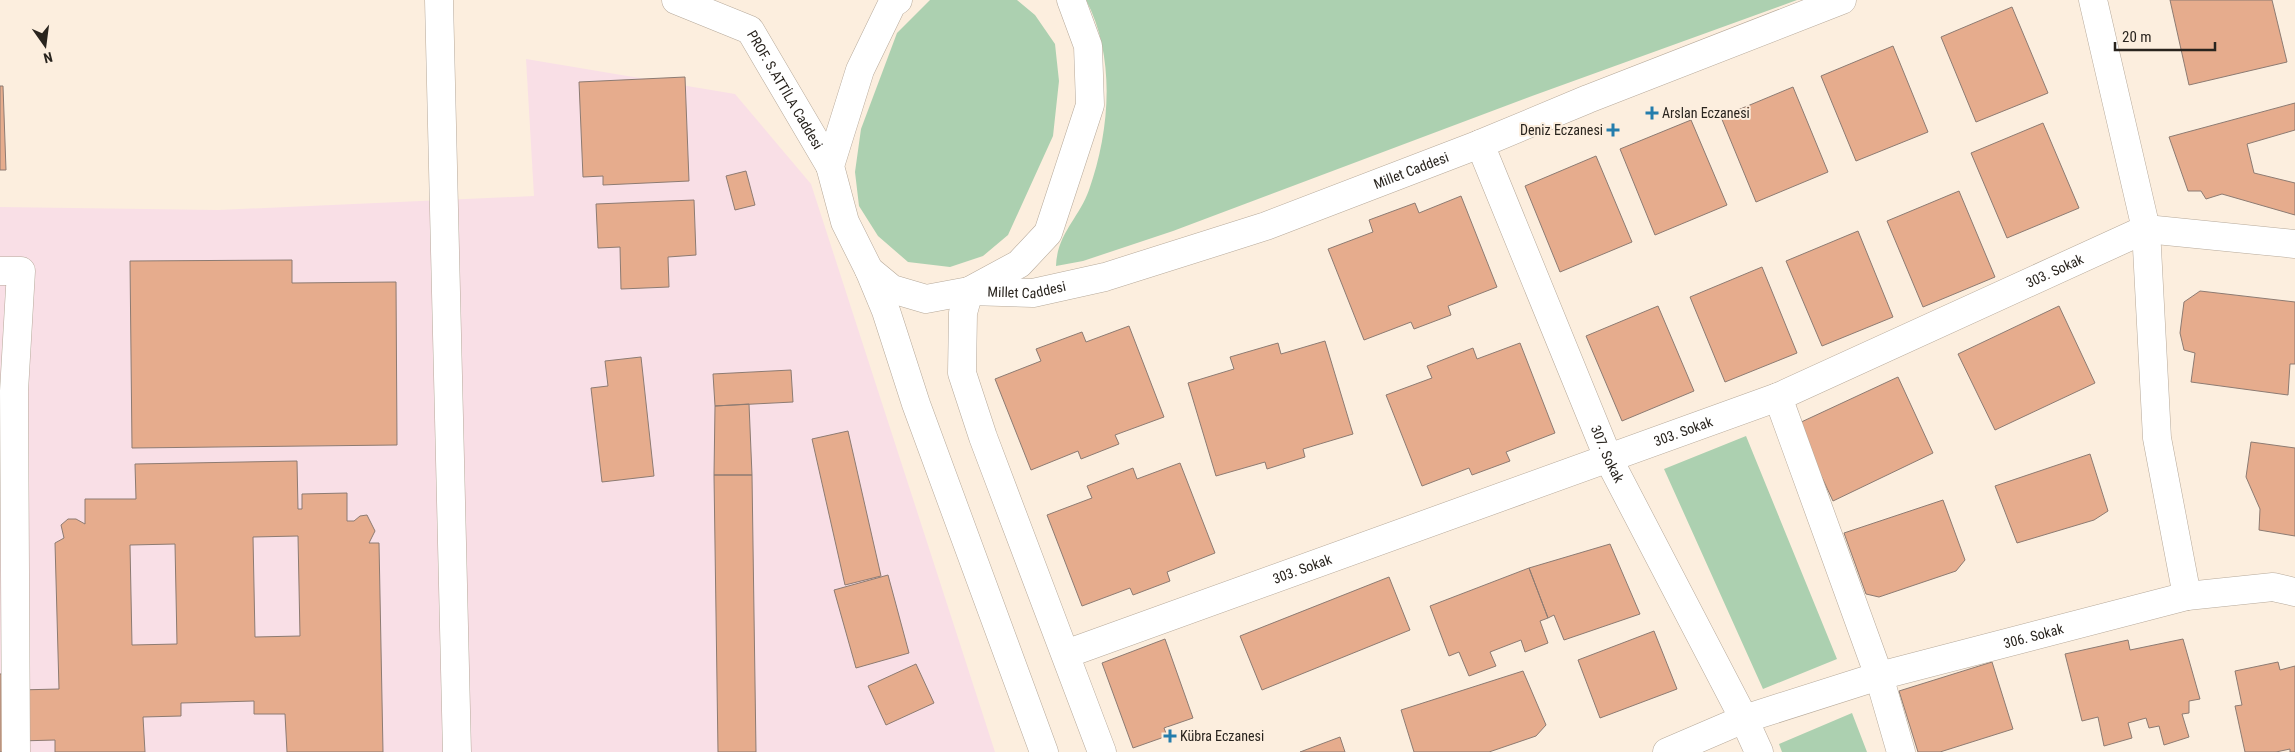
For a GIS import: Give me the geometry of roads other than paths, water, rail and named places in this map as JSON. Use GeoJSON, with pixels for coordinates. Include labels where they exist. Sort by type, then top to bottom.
{"type":"FeatureCollection","features":[{"type":"Feature","properties":{"kind":"street"},"geometry":{"type":"LineString","coordinates":[[439,0],[456,752]]}},
{"type":"Feature","properties":{"kind":"street","name":"PROF. S.ATTİLA Caddesi"},"geometry":{"type":"LineString","coordinates":[[676,0],[750,30],[830,166],[845,222],[869,270],[886,311],[916,404],[1044,752]]}},
{"type":"Feature","properties":{"kind":"street"},"geometry":{"type":"LineString","coordinates":[[830,166],[860,70],[892,4],[898,0]]}},
{"type":"Feature","properties":{"kind":"street"},"geometry":{"type":"LineString","coordinates":[[869,270],[892,289],[926,299],[970,291],[1019,264],[1048,233],[1090,106],[1088,46],[1071,0]]}},
{"type":"Feature","properties":{"kind":"street","name":"Millet Caddesi"},"geometry":{"type":"LineString","coordinates":[[970,291],[1033,293],[1105,276],[1266,226],[1480,144],[1588,99],[1842,0]]}},
{"type":"Feature","properties":{"kind":"street"},"geometry":{"type":"LineString","coordinates":[[2094,0],[2146,228],[2157,438],[2186,596]]}},
{"type":"Feature","properties":{"kind":"street","name":"307. Sokak"},"geometry":{"type":"LineString","coordinates":[[1480,144],[1609,460],[1744,719],[1759,752]]}},
{"type":"Feature","properties":{"kind":"street"},"geometry":{"type":"LineString","coordinates":[[2146,228],[2295,244]]}},
{"type":"Feature","properties":{"kind":"street","name":"303. Sokak"},"geometry":{"type":"LineString","coordinates":[[1066,654],[1609,460],[1778,397],[2146,228]]}},
{"type":"Feature","properties":{"kind":"street"},"geometry":{"type":"LineString","coordinates":[[0,271],[21,271],[7,392],[16,752]]}},
{"type":"Feature","properties":{"kind":"street"},"geometry":{"type":"LineString","coordinates":[[970,291],[963,313],[962,373],[983,437],[1102,752]]}},
{"type":"Feature","properties":{"kind":"street"},"geometry":{"type":"LineString","coordinates":[[1778,397],[1879,676],[1901,752]]}},
{"type":"Feature","properties":{"kind":"street","name":"306. Sokak"},"geometry":{"type":"LineString","coordinates":[[1667,752],[1744,719],[1879,676],[2186,596],[2273,587],[2295,592]]}},
{"type":"Feature","properties":{"kind":"place","name":"Arslan Eczanesi"},"geometry":{"type":"Point","coordinates":[1652,113]}},
{"type":"Feature","properties":{"kind":"place","name":"Deniz Eczanesi"},"geometry":{"type":"Point","coordinates":[1613,130]}},
{"type":"Feature","properties":{"kind":"place","name":"Kübra Eczanesi"},"geometry":{"type":"Point","coordinates":[1170,736]}}]}
